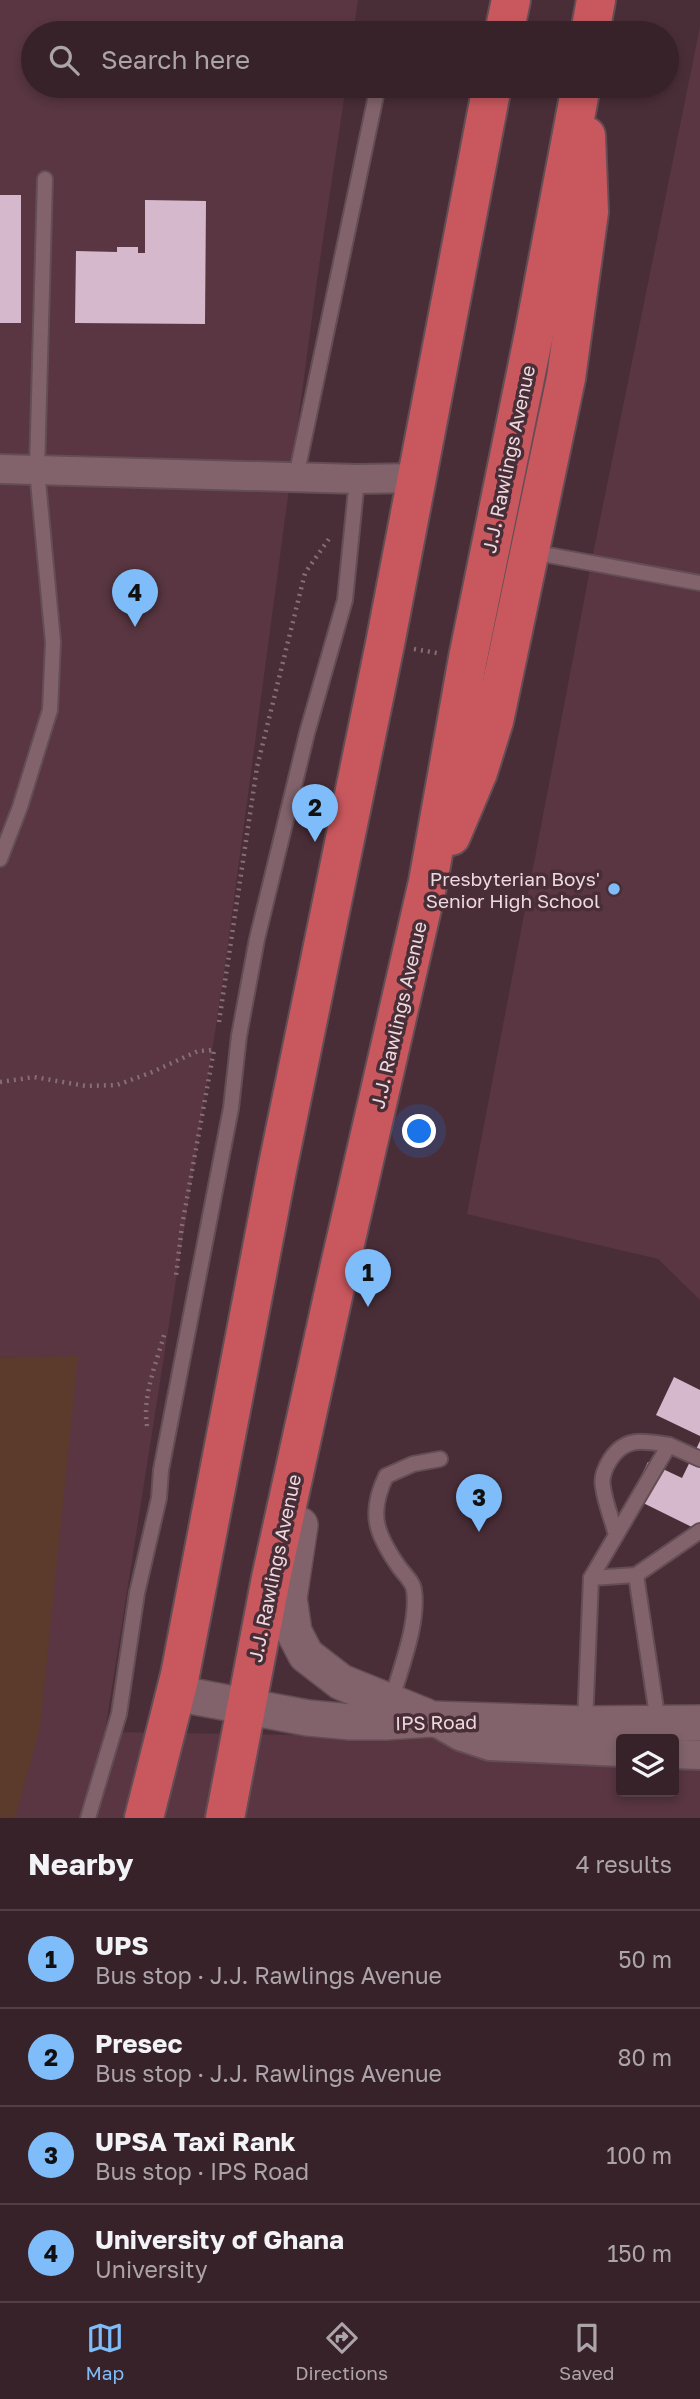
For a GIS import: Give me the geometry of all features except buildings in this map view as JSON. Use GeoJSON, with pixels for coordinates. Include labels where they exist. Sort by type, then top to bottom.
{"type":"FeatureCollection","features":[{"type":"Feature","properties":{"kind":"highway"},"geometry":{"type":"LineString","coordinates":[[507,21],[511,0]]}},
{"type":"Feature","properties":{"kind":"highway"},"geometry":{"type":"LineString","coordinates":[[592,21],[596,0]]}},
{"type":"Feature","properties":{"kind":"highway"},"geometry":{"type":"LineString","coordinates":[[144,1818],[175,1693],[280,1156],[385,644],[490,98]]}},
{"type":"Feature","properties":{"kind":"highway","name":"J.J. Rawlings Avenue"},"geometry":{"type":"LineString","coordinates":[[225,1818],[271,1578],[428,882],[468,658],[579,98]]}},
{"type":"Feature","properties":{"kind":"highway"},"geometry":{"type":"LineString","coordinates":[[428,882],[461,817],[494,721],[566,378],[589,212],[588,155],[582,98]]}},
{"type":"Feature","properties":{"kind":"street"},"geometry":{"type":"LineString","coordinates":[[0,469],[357,479],[416,478]]}},
{"type":"Feature","properties":{"kind":"street"},"geometry":{"type":"LineString","coordinates":[[297,1460],[302,1509],[289,1598],[295,1632],[306,1655],[341,1682],[431,1719],[460,1736],[490,1746],[616,1752]]}},
{"type":"Feature","properties":{"kind":"street","name":"IPS Road"},"geometry":{"type":"LineString","coordinates":[[175,1693],[308,1718],[351,1722],[386,1723],[431,1719],[585,1724],[700,1723]]}},
{"type":"Feature","properties":{"kind":"street"},"geometry":{"type":"LineString","coordinates":[[679,1754],[700,1755]]}},
{"type":"Feature","properties":{"kind":"lane"},"geometry":{"type":"LineString","coordinates":[[296,477],[375,98]]}},
{"type":"Feature","properties":{"kind":"lane"},"geometry":{"type":"LineString","coordinates":[[0,859],[20,807],[50,710],[53,642],[37,470],[45,179]]}},
{"type":"Feature","properties":{"kind":"lane"},"geometry":{"type":"LineString","coordinates":[[88,1818],[119,1714],[137,1593],[159,1498],[161,1470],[229,1121],[239,1036],[257,939],[307,733],[345,600],[357,479]]}},
{"type":"Feature","properties":{"kind":"lane"},"geometry":{"type":"LineString","coordinates":[[531,552],[700,583]]}},
{"type":"Feature","properties":{"kind":"lane"},"geometry":{"type":"LineString","coordinates":[[616,1535],[602,1485],[608,1464],[618,1448],[629,1443],[647,1442],[669,1446],[700,1459]]}},
{"type":"Feature","properties":{"kind":"lane"},"geometry":{"type":"LineString","coordinates":[[585,1724],[591,1578],[669,1446]]}},
{"type":"Feature","properties":{"kind":"lane"},"geometry":{"type":"LineString","coordinates":[[391,1702],[414,1616],[414,1587],[388,1550],[376,1524],[378,1494],[386,1476],[412,1464],[440,1459]]}},
{"type":"Feature","properties":{"kind":"lane"},"geometry":{"type":"LineString","coordinates":[[591,1578],[636,1575],[700,1531]]}},
{"type":"Feature","properties":{"kind":"lane"},"geometry":{"type":"LineString","coordinates":[[636,1575],[658,1724]]}},
{"type":"Feature","properties":{"kind":"path"},"geometry":{"type":"LineString","coordinates":[[218,1024],[257,767],[305,573],[334,532],[353,513]]}},
{"type":"Feature","properties":{"kind":"path"},"geometry":{"type":"LineString","coordinates":[[175,1281],[182,1226],[216,1037]]}},
{"type":"Feature","properties":{"kind":"path"},"geometry":{"type":"LineString","coordinates":[[0,1082],[34,1077],[86,1086],[117,1084],[150,1073],[198,1051],[214,1050]]}},
{"type":"Feature","properties":{"kind":"path"},"geometry":{"type":"LineString","coordinates":[[161,1470],[150,1446],[146,1416],[150,1385],[168,1321]]}},
{"type":"Feature","properties":{"kind":"shaded area"},"geometry":{"type":"Polygon","coordinates":[[[0,0],[358,0],[355,21],[21,21],[21,98],[344,98],[318,273],[223,981],[105,1732],[616,1740],[616,1797],[679,1797],[679,1741],[700,1741],[700,1818],[0,1818],[0,0]]]}},
{"type":"Feature","properties":{"kind":"shaded area","name":"Presbyterian Boys' Senior High School"},"geometry":{"type":"Polygon","coordinates":[[[700,27],[700,1300],[658,1259],[467,1214],[591,564],[700,27]]]}},
{"type":"Feature","properties":{"kind":"shaded area"},"geometry":{"type":"Polygon","coordinates":[[[78,1356],[40,1728],[15,1818],[0,1818],[0,1358],[78,1356]]]}},
{"type":"Feature","properties":{"kind":"place","name":"University of Ghana"},"geometry":{"type":"Point","coordinates":[135,627]}},
{"type":"Feature","properties":{"kind":"place","name":"Presec"},"geometry":{"type":"Point","coordinates":[315,842]}},
{"type":"Feature","properties":{"kind":"place","name":"Presbyterian Boys' Senior High School"},"geometry":{"type":"Point","coordinates":[614,889]}},
{"type":"Feature","properties":{"kind":"place","name":"UPS"},"geometry":{"type":"Point","coordinates":[368,1307]}},
{"type":"Feature","properties":{"kind":"place","name":"UPSA Taxi Rank"},"geometry":{"type":"Point","coordinates":[479,1532]}}]}
